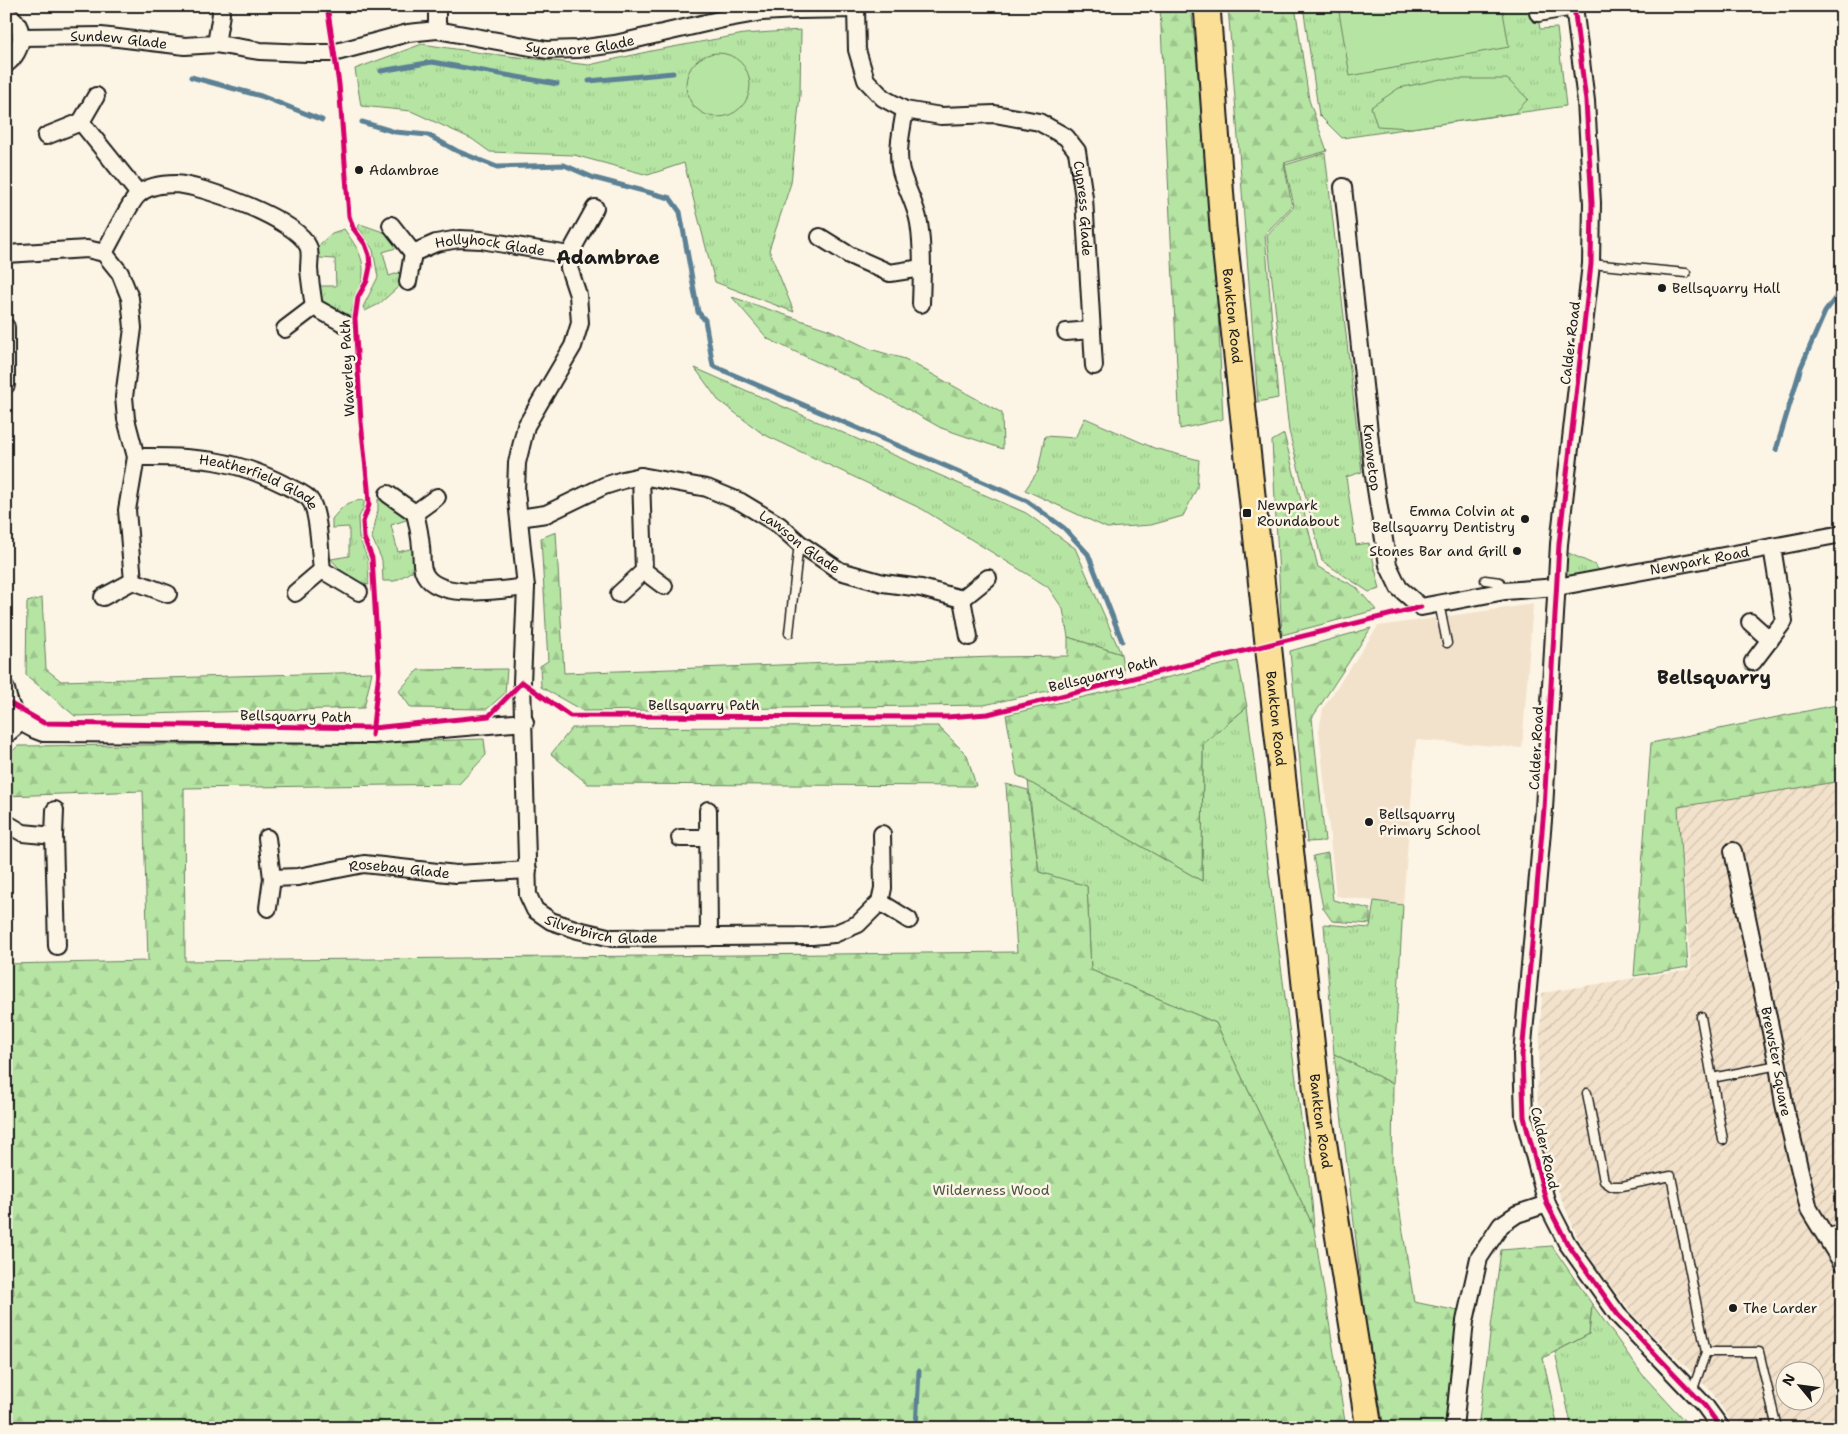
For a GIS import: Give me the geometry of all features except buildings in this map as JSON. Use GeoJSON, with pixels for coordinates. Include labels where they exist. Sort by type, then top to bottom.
{"type":"FeatureCollection","features":[{"type":"Feature","properties":{"kind":"main road","name":"Bankton Road"},"geometry":{"type":"LineString","coordinates":[[1207,6],[1223,227],[1319,1114],[1369,1428]]}},
{"type":"Feature","properties":{"kind":"street"},"geometry":{"type":"LineString","coordinates":[[216,44],[221,14],[220,6]]}},
{"type":"Feature","properties":{"kind":"street"},"geometry":{"type":"LineString","coordinates":[[437,6],[437,30]]}},
{"type":"Feature","properties":{"kind":"street","name":"Calder Road"},"geometry":{"type":"LineString","coordinates":[[1538,13],[1574,7],[1586,108],[1592,203],[1591,264],[1559,544],[1544,809],[1522,1056],[1524,1117],[1547,1204],[1567,1244],[1618,1315],[1705,1406],[1720,1428]]}},
{"type":"Feature","properties":{"kind":"street","name":"Cypress Glade"},"geometry":{"type":"LineString","coordinates":[[722,19],[762,12],[856,8],[857,50],[866,80],[883,98],[905,110],[941,116],[995,114],[1039,122],[1066,137],[1077,151],[1083,184],[1094,366]]}},
{"type":"Feature","properties":{"kind":"street"},"geometry":{"type":"LineString","coordinates":[[6,14],[18,25],[21,37],[20,47],[15,57],[6,64]]}},
{"type":"Feature","properties":{"kind":"street","name":"Sycamore Glade"},"geometry":{"type":"LineString","coordinates":[[333,53],[408,33],[437,30],[547,50],[578,49],[615,44],[722,19]]}},
{"type":"Feature","properties":{"kind":"street","name":"Sundew Glade"},"geometry":{"type":"LineString","coordinates":[[21,37],[101,36],[185,46],[216,44],[260,51],[333,53]]}},
{"type":"Feature","properties":{"kind":"street"},"geometry":{"type":"LineString","coordinates":[[46,136],[81,122],[96,96]]}},
{"type":"Feature","properties":{"kind":"street"},"geometry":{"type":"LineString","coordinates":[[905,110],[900,137],[901,170],[910,191],[919,222],[922,268],[921,304]]}},
{"type":"Feature","properties":{"kind":"street"},"geometry":{"type":"LineString","coordinates":[[81,122],[138,194]]}},
{"type":"Feature","properties":{"kind":"street"},"geometry":{"type":"LineString","coordinates":[[104,252],[138,194],[154,186],[176,184],[202,190],[242,203],[268,215],[297,233],[309,246],[309,270],[314,306]]}},
{"type":"Feature","properties":{"kind":"street","name":"Knowetop"},"geometry":{"type":"LineString","coordinates":[[1343,187],[1344,249],[1373,470],[1388,565],[1399,588],[1421,607],[1505,591],[1557,587]]}},
{"type":"Feature","properties":{"kind":"street"},"geometry":{"type":"LineString","coordinates":[[6,689],[14,715],[30,729],[43,733],[372,735],[525,722],[522,682],[526,587],[516,491],[517,464],[526,426],[573,346],[580,323],[578,296],[570,268],[569,255],[595,208]]}},
{"type":"Feature","properties":{"kind":"street"},"geometry":{"type":"LineString","coordinates":[[391,225],[413,253],[408,282]]}},
{"type":"Feature","properties":{"kind":"street"},"geometry":{"type":"LineString","coordinates":[[820,238],[849,256],[890,273],[922,268]]}},
{"type":"Feature","properties":{"kind":"street","name":"Hollyhock Glade"},"geometry":{"type":"LineString","coordinates":[[413,253],[436,243],[459,239],[481,240],[569,255]]}},
{"type":"Feature","properties":{"kind":"street"},"geometry":{"type":"LineString","coordinates":[[6,254],[87,249],[104,252],[120,273],[130,298],[133,328],[124,397],[126,419],[136,457],[127,510],[133,581]]}},
{"type":"Feature","properties":{"kind":"street"},"geometry":{"type":"LineString","coordinates":[[314,306],[343,322]]}},
{"type":"Feature","properties":{"kind":"street"},"geometry":{"type":"LineString","coordinates":[[285,330],[314,306]]}},
{"type":"Feature","properties":{"kind":"street"},"geometry":{"type":"LineString","coordinates":[[6,327],[6,385]]}},
{"type":"Feature","properties":{"kind":"street"},"geometry":{"type":"LineString","coordinates":[[1066,332],[1092,330]]}},
{"type":"Feature","properties":{"kind":"street","name":"Heatherfield Glade"},"geometry":{"type":"LineString","coordinates":[[136,457],[182,457],[234,464],[271,478],[310,498],[316,513],[322,570]]}},
{"type":"Feature","properties":{"kind":"street"},"geometry":{"type":"LineString","coordinates":[[619,594],[644,571],[641,476]]}},
{"type":"Feature","properties":{"kind":"street","name":"Lawson Glade"},"geometry":{"type":"LineString","coordinates":[[520,518],[546,514],[604,486],[641,476],[708,488],[741,502],[779,525],[799,543],[840,571],[882,583],[921,588],[962,599]]}},
{"type":"Feature","properties":{"kind":"street"},"geometry":{"type":"LineString","coordinates":[[388,494],[415,513],[420,532],[423,571],[431,583],[444,589],[460,591],[526,587]]}},
{"type":"Feature","properties":{"kind":"street"},"geometry":{"type":"LineString","coordinates":[[415,513],[437,497]]}},
{"type":"Feature","properties":{"kind":"street","name":"Newpark Road"},"geometry":{"type":"LineString","coordinates":[[1557,587],[1841,536]]}},
{"type":"Feature","properties":{"kind":"street"},"geometry":{"type":"LineString","coordinates":[[1753,662],[1784,622],[1772,547]]}},
{"type":"Feature","properties":{"kind":"street"},"geometry":{"type":"LineString","coordinates":[[295,593],[322,570],[359,592]]}},
{"type":"Feature","properties":{"kind":"street"},"geometry":{"type":"LineString","coordinates":[[644,571],[664,586]]}},
{"type":"Feature","properties":{"kind":"street"},"geometry":{"type":"LineString","coordinates":[[968,638],[962,599],[988,578]]}},
{"type":"Feature","properties":{"kind":"street"},"geometry":{"type":"LineString","coordinates":[[104,597],[133,581],[168,594]]}},
{"type":"Feature","properties":{"kind":"street"},"geometry":{"type":"LineString","coordinates":[[1750,622],[1770,640]]}},
{"type":"Feature","properties":{"kind":"street"},"geometry":{"type":"LineString","coordinates":[[6,735],[21,722]]}},
{"type":"Feature","properties":{"kind":"street","name":"Silverbirch Glade"},"geometry":{"type":"LineString","coordinates":[[525,722],[528,895],[535,910],[551,921],[612,938],[812,936],[834,934],[858,924],[880,902]]}},
{"type":"Feature","properties":{"kind":"street"},"geometry":{"type":"LineString","coordinates":[[55,810],[57,946]]}},
{"type":"Feature","properties":{"kind":"street"},"geometry":{"type":"LineString","coordinates":[[708,810],[709,938]]}},
{"type":"Feature","properties":{"kind":"street"},"geometry":{"type":"LineString","coordinates":[[6,823],[23,833],[54,836]]}},
{"type":"Feature","properties":{"kind":"street"},"geometry":{"type":"LineString","coordinates":[[882,834],[883,888],[880,902],[909,920]]}},
{"type":"Feature","properties":{"kind":"street"},"geometry":{"type":"LineString","coordinates":[[267,838],[272,878],[268,908]]}},
{"type":"Feature","properties":{"kind":"street"},"geometry":{"type":"LineString","coordinates":[[680,838],[707,838]]}},
{"type":"Feature","properties":{"kind":"street","name":"Brewster Square"},"geometry":{"type":"LineString","coordinates":[[1733,851],[1778,1065],[1784,1104],[1809,1209],[1842,1263]]}},
{"type":"Feature","properties":{"kind":"street","name":"Rosebay Glade"},"geometry":{"type":"LineString","coordinates":[[272,878],[298,877],[364,864],[456,874],[528,870]]}},
{"type":"Feature","properties":{"kind":"street","name":"Calder Road"},"geometry":{"type":"LineString","coordinates":[[1454,1428],[1465,1321],[1479,1258],[1501,1225],[1517,1214],[1547,1204]]}},
{"type":"Feature","properties":{"kind":"lane"},"geometry":{"type":"LineString","coordinates":[[1591,264],[1686,273]]}},
{"type":"Feature","properties":{"kind":"lane"},"geometry":{"type":"LineString","coordinates":[[789,633],[799,543]]}},
{"type":"Feature","properties":{"kind":"lane"},"geometry":{"type":"LineString","coordinates":[[1485,580],[1500,582],[1505,591]]}},
{"type":"Feature","properties":{"kind":"lane"},"geometry":{"type":"LineString","coordinates":[[1439,603],[1447,643]]}},
{"type":"Feature","properties":{"kind":"lane"},"geometry":{"type":"LineString","coordinates":[[1702,1017],[1722,1140]]}},
{"type":"Feature","properties":{"kind":"lane"},"geometry":{"type":"LineString","coordinates":[[1712,1078],[1778,1065]]}},
{"type":"Feature","properties":{"kind":"lane"},"geometry":{"type":"LineString","coordinates":[[1587,1093],[1604,1180],[1612,1186],[1622,1186],[1671,1176],[1706,1352],[1692,1392]]}},
{"type":"Feature","properties":{"kind":"lane"},"geometry":{"type":"LineString","coordinates":[[1824,1234],[1842,1229]]}},
{"type":"Feature","properties":{"kind":"lane"},"geometry":{"type":"LineString","coordinates":[[1706,1352],[1759,1352],[1777,1428]]}},
{"type":"Feature","properties":{"kind":"shaded area","name":"Bellsquarry Primary School"},"geometry":{"type":"Polygon","coordinates":[[[1533,604],[1522,748],[1416,740],[1403,905],[1336,896],[1319,731],[1323,708],[1378,626],[1533,604]]]}},
{"type":"Feature","properties":{"kind":"shaded area"},"geometry":{"type":"Polygon","coordinates":[[[1842,781],[1842,1428],[1735,1428],[1711,1391],[1638,1320],[1606,1280],[1579,1241],[1559,1193],[1542,1143],[1537,1093],[1542,993],[1691,969],[1678,807],[1842,781]]]}},
{"type":"Feature","properties":{"kind":"green space"},"geometry":{"type":"Polygon","coordinates":[[[1160,6],[1191,6],[1214,226],[1223,419],[1180,429],[1160,6]]]}},
{"type":"Feature","properties":{"kind":"green space"},"geometry":{"type":"Polygon","coordinates":[[[1228,6],[1295,6],[1309,100],[1327,151],[1284,163],[1292,206],[1265,234],[1278,398],[1258,402],[1228,6]]]}},
{"type":"Feature","properties":{"kind":"green space"},"geometry":{"type":"Polygon","coordinates":[[[1303,6],[1536,6],[1540,29],[1557,28],[1566,106],[1342,138],[1319,115],[1303,6]]]}},
{"type":"Feature","properties":{"kind":"green space"},"geometry":{"type":"Polygon","coordinates":[[[1338,6],[1502,6],[1509,47],[1350,76],[1338,6]]]}},
{"type":"Feature","properties":{"kind":"green space"},"geometry":{"type":"Polygon","coordinates":[[[801,30],[800,95],[791,183],[769,250],[794,312],[715,282],[684,163],[648,175],[574,155],[490,152],[472,139],[411,111],[361,106],[355,69],[422,44],[589,65],[651,51],[744,34],[801,30]]]}},
{"type":"Feature","properties":{"kind":"green space"},"geometry":{"type":"Polygon","coordinates":[[[712,53],[724,53],[741,62],[748,73],[750,85],[748,97],[741,108],[724,117],[712,117],[700,112],[691,103],[686,91],[686,79],[691,67],[700,58],[712,53]]]}},
{"type":"Feature","properties":{"kind":"green space"},"geometry":{"type":"Polygon","coordinates":[[[1441,79],[1507,79],[1528,99],[1515,113],[1411,128],[1377,126],[1371,107],[1399,88],[1441,79]]]}},
{"type":"Feature","properties":{"kind":"green space"},"geometry":{"type":"Polygon","coordinates":[[[1325,153],[1362,472],[1346,477],[1356,545],[1369,543],[1380,589],[1369,592],[1322,561],[1289,431],[1267,235],[1294,206],[1285,165],[1325,153]]]}},
{"type":"Feature","properties":{"kind":"green space"},"geometry":{"type":"Polygon","coordinates":[[[360,224],[386,233],[399,247],[383,252],[389,276],[404,271],[405,281],[379,304],[365,311],[363,307],[378,277],[373,250],[358,227],[360,224]]]}},
{"type":"Feature","properties":{"kind":"green space"},"geometry":{"type":"Polygon","coordinates":[[[344,229],[360,254],[363,268],[363,276],[351,318],[340,316],[322,300],[319,286],[336,286],[335,259],[320,258],[317,247],[332,233],[344,229]]]}},
{"type":"Feature","properties":{"kind":"green space"},"geometry":{"type":"Polygon","coordinates":[[[732,297],[830,330],[870,349],[905,359],[1002,413],[1003,449],[941,428],[858,381],[768,339],[732,297]]]}},
{"type":"Feature","properties":{"kind":"green space"},"geometry":{"type":"Polygon","coordinates":[[[695,368],[1026,513],[1075,548],[1121,654],[1068,637],[1063,609],[1048,587],[922,509],[763,434],[718,400],[695,368]]]}},
{"type":"Feature","properties":{"kind":"green space"},"geometry":{"type":"Polygon","coordinates":[[[1085,418],[1154,448],[1199,460],[1197,488],[1183,516],[1151,525],[1107,528],[1025,490],[1038,471],[1045,436],[1075,438],[1085,418]]]}},
{"type":"Feature","properties":{"kind":"green space"},"geometry":{"type":"Polygon","coordinates":[[[1284,434],[1318,567],[1356,587],[1376,610],[1282,635],[1272,441],[1284,434]]]}},
{"type":"Feature","properties":{"kind":"green space"},"geometry":{"type":"Polygon","coordinates":[[[378,499],[394,506],[409,519],[391,525],[398,552],[418,547],[414,570],[395,581],[383,581],[382,560],[372,538],[378,510],[378,499]]]}},
{"type":"Feature","properties":{"kind":"green space"},"geometry":{"type":"Polygon","coordinates":[[[364,500],[364,507],[358,519],[359,537],[368,560],[369,585],[352,579],[331,559],[349,556],[349,527],[332,528],[332,519],[346,505],[364,500]]]}},
{"type":"Feature","properties":{"kind":"green space"},"geometry":{"type":"Polygon","coordinates":[[[556,532],[564,673],[993,657],[1068,656],[1068,637],[1121,654],[1124,674],[984,705],[583,711],[541,687],[540,666],[548,661],[541,538],[556,532]]]}},
{"type":"Feature","properties":{"kind":"green space"},"geometry":{"type":"Polygon","coordinates":[[[1564,551],[1595,565],[1601,573],[1563,578],[1564,551]]]}},
{"type":"Feature","properties":{"kind":"green space"},"geometry":{"type":"Polygon","coordinates":[[[42,598],[46,669],[61,681],[372,672],[364,708],[75,716],[26,675],[27,602],[42,598]]]}},
{"type":"Feature","properties":{"kind":"green space"},"geometry":{"type":"Polygon","coordinates":[[[1371,628],[1312,718],[1325,841],[1307,842],[1290,651],[1371,628]]]}},
{"type":"Feature","properties":{"kind":"green space"},"geometry":{"type":"Polygon","coordinates":[[[1238,661],[1247,707],[1203,744],[1202,881],[1017,775],[1006,715],[1238,661]]]}},
{"type":"Feature","properties":{"kind":"green space"},"geometry":{"type":"Polygon","coordinates":[[[507,669],[505,693],[487,709],[411,708],[399,691],[418,670],[507,669]]]}},
{"type":"Feature","properties":{"kind":"green space"},"geometry":{"type":"Polygon","coordinates":[[[1841,704],[1842,781],[1678,807],[1688,967],[1634,976],[1651,743],[1841,704]]]}},
{"type":"Feature","properties":{"kind":"green space"},"geometry":{"type":"Polygon","coordinates":[[[1247,707],[1314,1228],[1216,1023],[1091,970],[1087,887],[1039,872],[1028,781],[1202,881],[1203,744],[1247,707]]]}},
{"type":"Feature","properties":{"kind":"green space"},"geometry":{"type":"Polygon","coordinates":[[[938,726],[967,755],[976,786],[588,784],[551,754],[572,728],[938,726]]]}},
{"type":"Feature","properties":{"kind":"green space","name":"Wilderness Wood"},"geometry":{"type":"Polygon","coordinates":[[[484,739],[486,755],[459,784],[184,788],[185,961],[1017,952],[1006,784],[1028,790],[1039,872],[1087,886],[1091,970],[1216,1023],[1314,1228],[1346,1428],[6,1428],[6,1298],[14,1294],[6,1225],[6,964],[148,961],[143,791],[6,796],[6,757],[18,746],[373,743],[484,739]]]}},
{"type":"Feature","properties":{"kind":"green space"},"geometry":{"type":"Polygon","coordinates":[[[1328,853],[1333,900],[1370,909],[1370,924],[1332,921],[1323,908],[1313,856],[1328,853]]]}},
{"type":"Feature","properties":{"kind":"green space"},"geometry":{"type":"Polygon","coordinates":[[[1374,901],[1403,905],[1393,1084],[1334,1054],[1324,924],[1370,928],[1374,901]]]}},
{"type":"Feature","properties":{"kind":"green space"},"geometry":{"type":"Polygon","coordinates":[[[1334,1054],[1393,1084],[1392,1162],[1414,1302],[1463,1312],[1447,1428],[1384,1428],[1366,1325],[1334,1054]]]}},
{"type":"Feature","properties":{"kind":"green space"},"geometry":{"type":"Polygon","coordinates":[[[1552,1246],[1592,1304],[1589,1334],[1543,1358],[1558,1428],[1478,1428],[1501,1250],[1552,1246]]]}},
{"type":"Feature","properties":{"kind":"green space"},"geometry":{"type":"Polygon","coordinates":[[[1592,1304],[1642,1374],[1691,1428],[1572,1428],[1555,1352],[1589,1334],[1592,1304]]]}},
{"type":"Feature","properties":{"kind":"waterway"},"geometry":{"type":"LineString","coordinates":[[381,71],[432,62],[557,84]]}},
{"type":"Feature","properties":{"kind":"waterway"},"geometry":{"type":"LineString","coordinates":[[589,81],[673,73]]}},
{"type":"Feature","properties":{"kind":"waterway"},"geometry":{"type":"LineString","coordinates":[[191,77],[261,96],[322,120]]}},
{"type":"Feature","properties":{"kind":"waterway"},"geometry":{"type":"LineString","coordinates":[[362,122],[395,132],[428,135],[457,151],[497,167],[564,165],[594,178],[670,198],[680,212],[698,312],[705,320],[713,366],[1027,501],[1064,528],[1088,554],[1122,641]]}},
{"type":"Feature","properties":{"kind":"waterway"},"geometry":{"type":"LineString","coordinates":[[1776,450],[1801,367],[1825,312],[1842,289]]}},
{"type":"Feature","properties":{"kind":"waterway"},"geometry":{"type":"LineString","coordinates":[[916,1428],[919,1371]]}},
{"type":"Feature","properties":{"kind":"cycle path","name":"Waverley Path"},"geometry":{"type":"LineString","coordinates":[[327,6],[339,84],[349,216],[353,228],[365,244],[369,255],[370,267],[367,281],[358,297],[355,319],[361,422],[369,505],[363,522],[364,538],[372,558],[379,671],[372,735]]}},
{"type":"Feature","properties":{"kind":"cycle path"},"geometry":{"type":"LineString","coordinates":[[1574,6],[1586,101],[1592,203],[1591,264],[1559,544],[1544,809],[1522,1055],[1524,1117],[1547,1204],[1567,1243],[1618,1315],[1705,1406],[1721,1428]]}},
{"type":"Feature","properties":{"kind":"cycle path","name":"Bellsquarry Path"},"geometry":{"type":"LineString","coordinates":[[6,705],[9,703],[44,723],[373,728],[489,716],[522,682],[570,716],[947,717],[988,714],[1421,607]]}},
{"type":"Feature","properties":{"kind":"place","name":"Adambrae"},"geometry":{"type":"Point","coordinates":[359,170]}},
{"type":"Feature","properties":{"kind":"place","name":"Bellsquarry Hall"},"geometry":{"type":"Point","coordinates":[1662,288]}},
{"type":"Feature","properties":{"kind":"place","name":"Newpark Roundabout"},"geometry":{"type":"Point","coordinates":[1247,513]}},
{"type":"Feature","properties":{"kind":"place","name":"Emma Colvin at Bellsquarry Dentistry"},"geometry":{"type":"Point","coordinates":[1525,519]}},
{"type":"Feature","properties":{"kind":"place","name":"Stones Bar and Grill"},"geometry":{"type":"Point","coordinates":[1517,551]}},
{"type":"Feature","properties":{"kind":"place","name":"Bellsquarry Primary School"},"geometry":{"type":"Point","coordinates":[1369,822]}},
{"type":"Feature","properties":{"kind":"place","name":"The Larder"},"geometry":{"type":"Point","coordinates":[1733,1308]}},
{"type":"Feature","properties":{"kind":"district","name":"Adambrae"},"geometry":{"type":"Point","coordinates":[608,257]}},
{"type":"Feature","properties":{"kind":"district","name":"Bellsquarry"},"geometry":{"type":"Point","coordinates":[1714,677]}}]}
